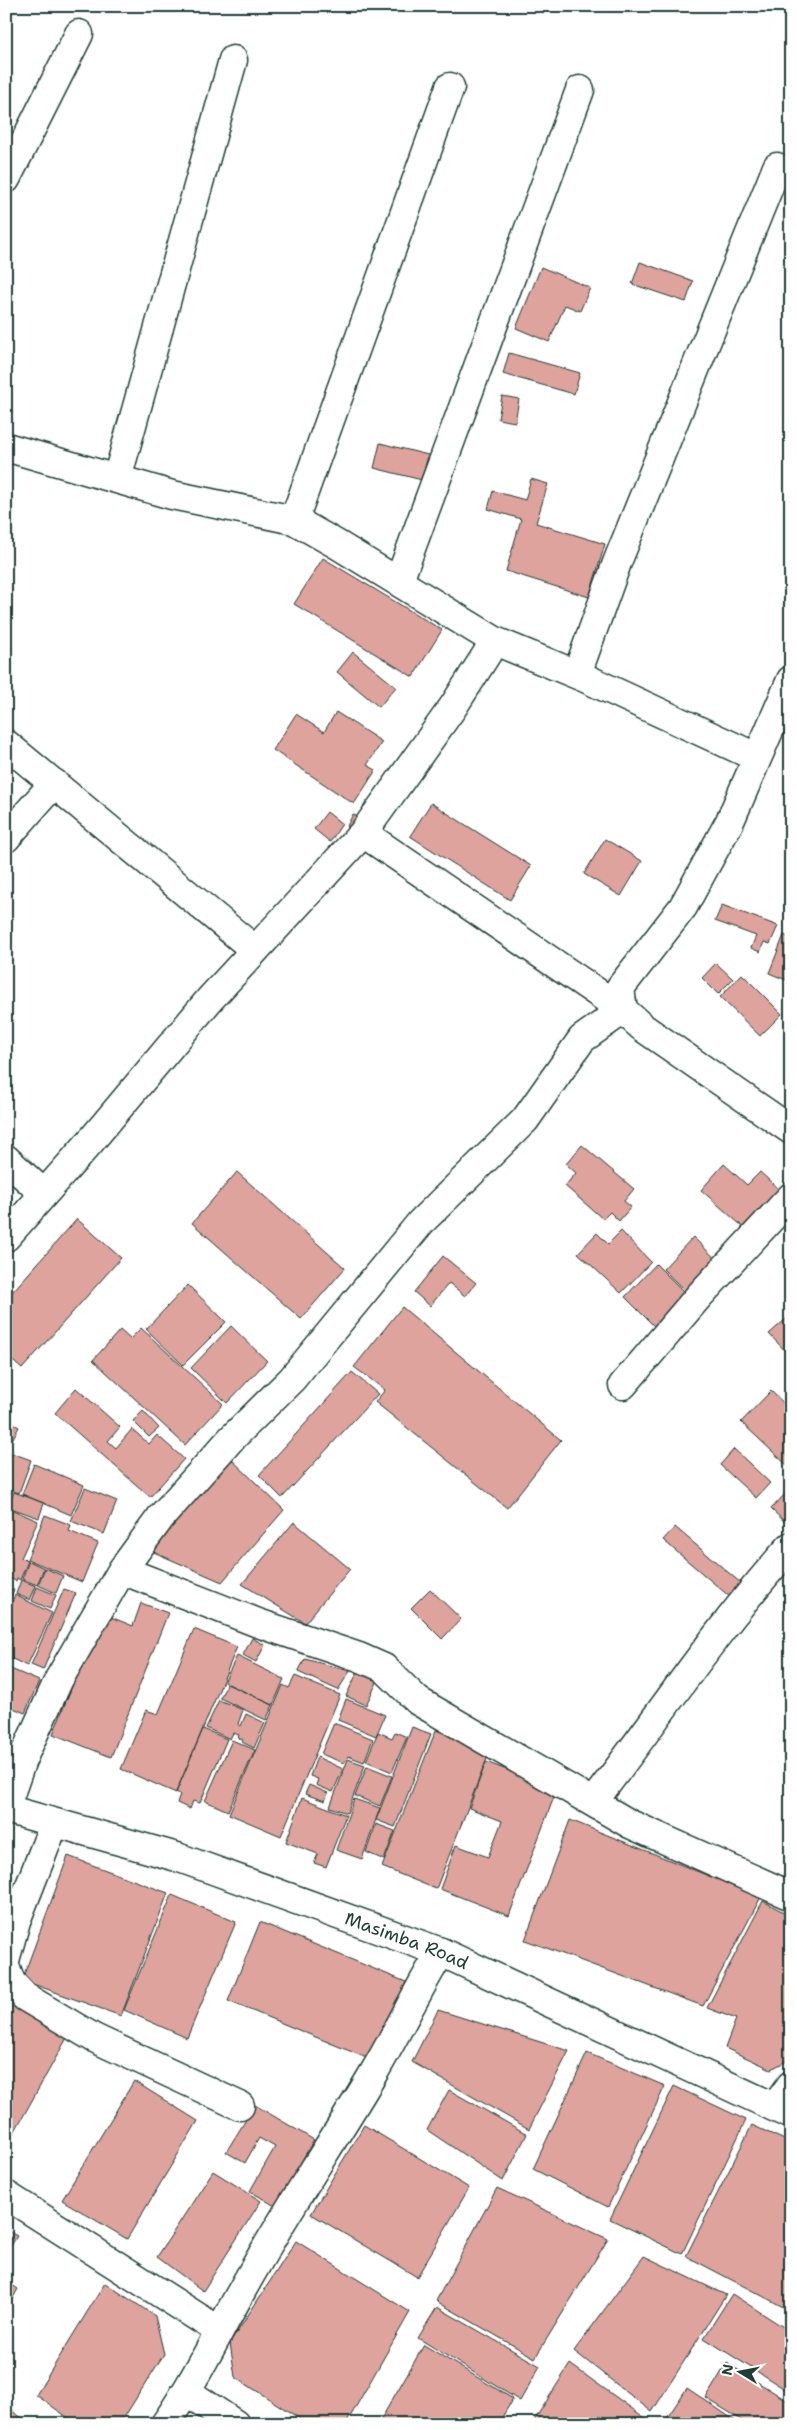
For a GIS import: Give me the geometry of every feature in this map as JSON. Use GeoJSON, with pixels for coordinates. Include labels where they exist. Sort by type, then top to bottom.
{"type":"FeatureCollection","features":[{"type":"Feature","properties":{"kind":"street"},"geometry":{"type":"LineString","coordinates":[[6,179],[79,34]]}},
{"type":"Feature","properties":{"kind":"street"},"geometry":{"type":"LineString","coordinates":[[117,480],[233,60]]}},
{"type":"Feature","properties":{"kind":"street"},"geometry":{"type":"LineString","coordinates":[[294,520],[450,87]]}},
{"type":"Feature","properties":{"kind":"street"},"geometry":{"type":"LineString","coordinates":[[399,582],[580,90]]}},
{"type":"Feature","properties":{"kind":"street"},"geometry":{"type":"LineString","coordinates":[[577,674],[618,560],[777,167]]}},
{"type":"Feature","properties":{"kind":"street"},"geometry":{"type":"LineString","coordinates":[[6,447],[172,495],[294,520],[496,641],[577,674],[756,757]]}},
{"type":"Feature","properties":{"kind":"street"},"geometry":{"type":"LineString","coordinates":[[6,1237],[210,999],[363,832],[453,707],[496,641]]}},
{"type":"Feature","properties":{"kind":"street"},"geometry":{"type":"LineString","coordinates":[[623,1010],[620,988],[683,907],[730,821],[756,757],[783,719],[791,680]]}},
{"type":"Feature","properties":{"kind":"street"},"geometry":{"type":"LineString","coordinates":[[6,744],[255,950]]}},
{"type":"Feature","properties":{"kind":"street"},"geometry":{"type":"LineString","coordinates":[[6,838],[54,783]]}},
{"type":"Feature","properties":{"kind":"street"},"geometry":{"type":"LineString","coordinates":[[363,832],[623,1010],[642,1027],[791,1130]]}},
{"type":"Feature","properties":{"kind":"street"},"geometry":{"type":"LineString","coordinates":[[6,1808],[22,1760],[59,1679],[122,1570],[161,1517],[230,1440],[292,1379],[421,1222],[525,1120],[582,1039],[623,1010]]}},
{"type":"Feature","properties":{"kind":"street"},"geometry":{"type":"LineString","coordinates":[[6,1159],[44,1194]]}},
{"type":"Feature","properties":{"kind":"street"},"geometry":{"type":"LineString","coordinates":[[622,1385],[699,1296],[791,1197]]}},
{"type":"Feature","properties":{"kind":"street"},"geometry":{"type":"LineString","coordinates":[[593,1802],[640,1741],[708,1645],[791,1546]]}},
{"type":"Feature","properties":{"kind":"street"},"geometry":{"type":"LineString","coordinates":[[122,1570],[258,1624],[358,1657],[384,1668],[418,1701],[630,1824],[791,1896]]}},
{"type":"Feature","properties":{"kind":"street","name":"Masimba Road"},"geometry":{"type":"LineString","coordinates":[[6,1808],[54,1824],[177,1857],[441,1952],[786,2102]]}},
{"type":"Feature","properties":{"kind":"street"},"geometry":{"type":"LineString","coordinates":[[6,1957],[16,1921],[54,1824]]}},
{"type":"Feature","properties":{"kind":"street"},"geometry":{"type":"LineString","coordinates":[[166,2424],[187,2392],[218,2330],[264,2250],[397,2033],[424,1978],[441,1952]]}},
{"type":"Feature","properties":{"kind":"street"},"geometry":{"type":"LineString","coordinates":[[6,1968],[11,1982],[25,1997],[94,2038],[240,2106]]}},
{"type":"Feature","properties":{"kind":"street"},"geometry":{"type":"LineString","coordinates":[[6,2195],[218,2330]]}},
{"type":"Feature","properties":{"kind":"street"},"geometry":{"type":"LineString","coordinates":[[187,2392],[235,2424]]}},
{"type":"Feature","properties":{"kind":"building"},"geometry":{"type":"Polygon","coordinates":[[[640,262],[693,281],[686,302],[632,284],[640,262]]]}},
{"type":"Feature","properties":{"kind":"building"},"geometry":{"type":"Polygon","coordinates":[[[541,267],[590,288],[580,311],[565,305],[549,342],[516,328],[541,267]]]}},
{"type":"Feature","properties":{"kind":"building"},"geometry":{"type":"Polygon","coordinates":[[[509,353],[580,373],[574,394],[503,374],[509,353]]]}},
{"type":"Feature","properties":{"kind":"building"},"geometry":{"type":"Polygon","coordinates":[[[502,396],[519,399],[515,422],[498,419],[502,396]]]}},
{"type":"Feature","properties":{"kind":"building"},"geometry":{"type":"Polygon","coordinates":[[[380,443],[428,455],[422,480],[374,468],[380,443]]]}},
{"type":"Feature","properties":{"kind":"building"},"geometry":{"type":"Polygon","coordinates":[[[531,479],[548,484],[536,523],[605,544],[589,597],[506,571],[521,519],[488,509],[493,491],[525,500],[531,479]]]}},
{"type":"Feature","properties":{"kind":"building"},"geometry":{"type":"Polygon","coordinates":[[[323,558],[442,630],[413,677],[294,604],[323,558]]]}},
{"type":"Feature","properties":{"kind":"building"},"geometry":{"type":"Polygon","coordinates":[[[353,652],[396,687],[379,707],[337,672],[353,652]]]}},
{"type":"Feature","properties":{"kind":"building"},"geometry":{"type":"Polygon","coordinates":[[[336,712],[382,742],[367,765],[376,770],[354,804],[273,750],[296,714],[324,732],[336,712]]]}},
{"type":"Feature","properties":{"kind":"building"},"geometry":{"type":"Polygon","coordinates":[[[431,803],[531,866],[510,900],[410,836],[431,803]]]}},
{"type":"Feature","properties":{"kind":"building"},"geometry":{"type":"Polygon","coordinates":[[[327,812],[342,824],[330,842],[314,829],[327,812]]]}},
{"type":"Feature","properties":{"kind":"building"},"geometry":{"type":"Polygon","coordinates":[[[353,814],[366,823],[359,833],[347,826],[353,814]]]}},
{"type":"Feature","properties":{"kind":"building"},"geometry":{"type":"Polygon","coordinates":[[[605,839],[642,861],[621,896],[584,874],[605,839]]]}},
{"type":"Feature","properties":{"kind":"building"},"geometry":{"type":"Polygon","coordinates":[[[722,905],[778,926],[770,944],[764,942],[760,952],[751,948],[756,936],[715,921],[722,905]]]}},
{"type":"Feature","properties":{"kind":"building"},"geometry":{"type":"Polygon","coordinates":[[[784,935],[791,938],[791,982],[769,973],[784,935]]]}},
{"type":"Feature","properties":{"kind":"building"},"geometry":{"type":"Polygon","coordinates":[[[716,963],[733,979],[718,994],[702,978],[716,963]]]}},
{"type":"Feature","properties":{"kind":"building"},"geometry":{"type":"Polygon","coordinates":[[[742,974],[782,1014],[760,1036],[720,997],[742,974]]]}},
{"type":"Feature","properties":{"kind":"building"},"geometry":{"type":"Polygon","coordinates":[[[582,1145],[634,1189],[624,1201],[631,1207],[619,1221],[610,1212],[603,1219],[565,1186],[576,1173],[566,1164],[582,1145]]]}},
{"type":"Feature","properties":{"kind":"building"},"geometry":{"type":"Polygon","coordinates":[[[724,1164],[747,1185],[760,1172],[784,1194],[750,1233],[701,1190],[724,1164]]]}},
{"type":"Feature","properties":{"kind":"building"},"geometry":{"type":"Polygon","coordinates":[[[237,1172],[345,1268],[301,1319],[192,1223],[237,1172]]]}},
{"type":"Feature","properties":{"kind":"building"},"geometry":{"type":"Polygon","coordinates":[[[77,1219],[121,1258],[22,1369],[6,1355],[6,1299],[77,1219]]]}},
{"type":"Feature","properties":{"kind":"building"},"geometry":{"type":"Polygon","coordinates":[[[621,1231],[651,1262],[621,1293],[578,1253],[597,1233],[608,1244],[621,1231]]]}},
{"type":"Feature","properties":{"kind":"building"},"geometry":{"type":"Polygon","coordinates":[[[693,1237],[722,1265],[691,1297],[663,1269],[693,1237]]]}},
{"type":"Feature","properties":{"kind":"building"},"geometry":{"type":"Polygon","coordinates":[[[443,1256],[476,1283],[465,1296],[449,1283],[430,1306],[414,1292],[443,1256]]]}},
{"type":"Feature","properties":{"kind":"building"},"geometry":{"type":"Polygon","coordinates":[[[656,1264],[686,1294],[654,1326],[625,1297],[656,1264]]]}},
{"type":"Feature","properties":{"kind":"building"},"geometry":{"type":"Polygon","coordinates":[[[188,1285],[226,1322],[183,1365],[146,1329],[188,1285]]]}},
{"type":"Feature","properties":{"kind":"building"},"geometry":{"type":"Polygon","coordinates":[[[402,1307],[561,1440],[507,1508],[375,1402],[385,1390],[354,1367],[402,1307]]]}},
{"type":"Feature","properties":{"kind":"building"},"geometry":{"type":"Polygon","coordinates":[[[786,1319],[791,1324],[791,1357],[769,1334],[786,1319]]]}},
{"type":"Feature","properties":{"kind":"building"},"geometry":{"type":"Polygon","coordinates":[[[231,1326],[267,1361],[227,1403],[191,1368],[231,1326]]]}},
{"type":"Feature","properties":{"kind":"building"},"geometry":{"type":"Polygon","coordinates":[[[141,1328],[223,1404],[185,1445],[93,1360],[120,1330],[130,1339],[141,1328]]]}},
{"type":"Feature","properties":{"kind":"building"},"geometry":{"type":"Polygon","coordinates":[[[352,1372],[378,1394],[282,1498],[259,1475],[352,1372]]]}},
{"type":"Feature","properties":{"kind":"building"},"geometry":{"type":"Polygon","coordinates":[[[76,1388],[120,1427],[108,1441],[116,1448],[132,1429],[149,1444],[157,1435],[184,1459],[150,1497],[55,1413],[76,1388]]]}},
{"type":"Feature","properties":{"kind":"building"},"geometry":{"type":"Polygon","coordinates":[[[771,1391],[791,1410],[791,1469],[741,1422],[771,1391]]]}},
{"type":"Feature","properties":{"kind":"building"},"geometry":{"type":"Polygon","coordinates":[[[143,1411],[159,1428],[149,1437],[133,1421],[143,1411]]]}},
{"type":"Feature","properties":{"kind":"building"},"geometry":{"type":"Polygon","coordinates":[[[6,1420],[19,1427],[12,1440],[6,1437],[6,1420]]]}},
{"type":"Feature","properties":{"kind":"building"},"geometry":{"type":"Polygon","coordinates":[[[734,1449],[770,1483],[756,1498],[720,1465],[734,1449]]]}},
{"type":"Feature","properties":{"kind":"building"},"geometry":{"type":"Polygon","coordinates":[[[6,1451],[31,1460],[19,1493],[6,1488],[6,1451]]]}},
{"type":"Feature","properties":{"kind":"building"},"geometry":{"type":"Polygon","coordinates":[[[228,1456],[284,1510],[222,1582],[149,1550],[228,1456]]]}},
{"type":"Feature","properties":{"kind":"building"},"geometry":{"type":"Polygon","coordinates":[[[34,1464],[84,1485],[71,1515],[22,1494],[34,1464]]]}},
{"type":"Feature","properties":{"kind":"building"},"geometry":{"type":"Polygon","coordinates":[[[85,1488],[117,1501],[104,1534],[71,1521],[85,1488]]]}},
{"type":"Feature","properties":{"kind":"building"},"geometry":{"type":"Polygon","coordinates":[[[14,1492],[44,1503],[39,1518],[8,1507],[14,1492]]]}},
{"type":"Feature","properties":{"kind":"building"},"geometry":{"type":"Polygon","coordinates":[[[785,1494],[791,1499],[791,1517],[786,1523],[771,1509],[785,1494]]]}},
{"type":"Feature","properties":{"kind":"building"},"geometry":{"type":"Polygon","coordinates":[[[6,1507],[38,1521],[21,1558],[28,1561],[20,1580],[17,1578],[16,1581],[7,1577],[8,1574],[6,1573],[6,1507]]]}},
{"type":"Feature","properties":{"kind":"building"},"geometry":{"type":"Polygon","coordinates":[[[45,1515],[71,1525],[69,1531],[98,1543],[82,1582],[27,1559],[45,1515]]]}},
{"type":"Feature","properties":{"kind":"building"},"geometry":{"type":"Polygon","coordinates":[[[294,1522],[350,1569],[305,1623],[242,1584],[294,1522]]]}},
{"type":"Feature","properties":{"kind":"building"},"geometry":{"type":"Polygon","coordinates":[[[675,1527],[749,1590],[737,1603],[663,1540],[675,1527]]]}},
{"type":"Feature","properties":{"kind":"building"},"geometry":{"type":"Polygon","coordinates":[[[29,1561],[44,1568],[37,1585],[22,1579],[29,1561]]]}},
{"type":"Feature","properties":{"kind":"building"},"geometry":{"type":"Polygon","coordinates":[[[45,1568],[63,1576],[56,1593],[38,1585],[45,1568]]]}},
{"type":"Feature","properties":{"kind":"building"},"geometry":{"type":"Polygon","coordinates":[[[21,1580],[36,1586],[30,1600],[16,1594],[21,1580]]]}},
{"type":"Feature","properties":{"kind":"building"},"geometry":{"type":"Polygon","coordinates":[[[6,1587],[14,1590],[6,1607],[6,1587]]]}},
{"type":"Feature","properties":{"kind":"building"},"geometry":{"type":"Polygon","coordinates":[[[37,1587],[56,1595],[50,1609],[32,1601],[37,1587]]]}},
{"type":"Feature","properties":{"kind":"building"},"geometry":{"type":"Polygon","coordinates":[[[64,1589],[76,1593],[43,1670],[31,1665],[64,1589]]]}},
{"type":"Feature","properties":{"kind":"building"},"geometry":{"type":"Polygon","coordinates":[[[430,1589],[461,1619],[442,1639],[411,1608],[430,1589]]]}},
{"type":"Feature","properties":{"kind":"building"},"geometry":{"type":"Polygon","coordinates":[[[15,1595],[52,1613],[27,1666],[6,1656],[6,1613],[15,1595]]]}},
{"type":"Feature","properties":{"kind":"building"},"geometry":{"type":"Polygon","coordinates":[[[791,1598],[791,1612],[784,1606],[791,1598]]]}},
{"type":"Feature","properties":{"kind":"building"},"geometry":{"type":"Polygon","coordinates":[[[141,1603],[168,1613],[111,1757],[53,1734],[101,1613],[133,1626],[141,1603]]]}},
{"type":"Feature","properties":{"kind":"building"},"geometry":{"type":"Polygon","coordinates":[[[194,1629],[237,1647],[176,1793],[121,1769],[146,1710],[158,1714],[194,1629]]]}},
{"type":"Feature","properties":{"kind":"building"},"geometry":{"type":"Polygon","coordinates":[[[252,1638],[265,1645],[256,1662],[243,1655],[252,1638]]]}},
{"type":"Feature","properties":{"kind":"building"},"geometry":{"type":"Polygon","coordinates":[[[237,1656],[284,1679],[273,1705],[224,1682],[237,1656]]]}},
{"type":"Feature","properties":{"kind":"building"},"geometry":{"type":"Polygon","coordinates":[[[305,1659],[350,1671],[338,1690],[298,1672],[305,1659]]]}},
{"type":"Feature","properties":{"kind":"building"},"geometry":{"type":"Polygon","coordinates":[[[6,1667],[39,1681],[25,1713],[6,1705],[6,1667]]]}},
{"type":"Feature","properties":{"kind":"building"},"geometry":{"type":"Polygon","coordinates":[[[359,1669],[379,1678],[366,1705],[346,1696],[359,1669]]]}},
{"type":"Feature","properties":{"kind":"building"},"geometry":{"type":"Polygon","coordinates":[[[295,1676],[340,1695],[281,1836],[229,1814],[283,1685],[289,1688],[295,1676]]]}},
{"type":"Feature","properties":{"kind":"building"},"geometry":{"type":"Polygon","coordinates":[[[227,1684],[273,1705],[266,1720],[220,1698],[227,1684]]]}},
{"type":"Feature","properties":{"kind":"building"},"geometry":{"type":"Polygon","coordinates":[[[346,1699],[385,1715],[376,1736],[338,1720],[346,1699]]]}},
{"type":"Feature","properties":{"kind":"building"},"geometry":{"type":"Polygon","coordinates":[[[219,1700],[243,1710],[238,1724],[241,1726],[246,1714],[265,1723],[254,1748],[242,1742],[243,1740],[238,1738],[239,1735],[233,1733],[230,1739],[206,1728],[219,1700]]]}},
{"type":"Feature","properties":{"kind":"building"},"geometry":{"type":"Polygon","coordinates":[[[334,1723],[373,1739],[364,1762],[348,1756],[344,1763],[321,1754],[334,1723]]]}},
{"type":"Feature","properties":{"kind":"building"},"geometry":{"type":"Polygon","coordinates":[[[412,1727],[431,1734],[395,1827],[376,1820],[412,1727]]]}},
{"type":"Feature","properties":{"kind":"building"},"geometry":{"type":"Polygon","coordinates":[[[203,1729],[227,1739],[200,1803],[193,1801],[190,1809],[177,1803],[180,1794],[176,1792],[203,1729]]]}},
{"type":"Feature","properties":{"kind":"building"},"geometry":{"type":"Polygon","coordinates":[[[436,1730],[490,1751],[436,1889],[382,1867],[436,1730]]]}},
{"type":"Feature","properties":{"kind":"building"},"geometry":{"type":"Polygon","coordinates":[[[378,1732],[392,1738],[395,1732],[407,1737],[392,1772],[366,1761],[378,1732]]]}},
{"type":"Feature","properties":{"kind":"building"},"geometry":{"type":"Polygon","coordinates":[[[232,1740],[255,1750],[228,1811],[205,1801],[232,1740]]]}},
{"type":"Feature","properties":{"kind":"building"},"geometry":{"type":"Polygon","coordinates":[[[317,1757],[343,1769],[333,1792],[316,1785],[318,1779],[310,1776],[317,1757]]]}},
{"type":"Feature","properties":{"kind":"building"},"geometry":{"type":"Polygon","coordinates":[[[348,1759],[365,1765],[347,1813],[330,1807],[348,1759]]]}},
{"type":"Feature","properties":{"kind":"building"},"geometry":{"type":"Polygon","coordinates":[[[486,1762],[557,1789],[509,1916],[440,1889],[456,1845],[488,1857],[502,1821],[469,1808],[486,1762]]]}},
{"type":"Feature","properties":{"kind":"building"},"geometry":{"type":"Polygon","coordinates":[[[367,1766],[392,1776],[380,1806],[355,1796],[367,1766]]]}},
{"type":"Feature","properties":{"kind":"building"},"geometry":{"type":"Polygon","coordinates":[[[309,1785],[328,1793],[325,1801],[305,1794],[309,1785]]]}},
{"type":"Feature","properties":{"kind":"building"},"geometry":{"type":"Polygon","coordinates":[[[302,1798],[346,1815],[326,1867],[314,1863],[318,1854],[286,1842],[302,1798]]]}},
{"type":"Feature","properties":{"kind":"building"},"geometry":{"type":"Polygon","coordinates":[[[354,1799],[380,1808],[362,1859],[336,1850],[354,1799]]]}},
{"type":"Feature","properties":{"kind":"building"},"geometry":{"type":"Polygon","coordinates":[[[570,1820],[761,1897],[703,2006],[525,1940],[570,1820]]]}},
{"type":"Feature","properties":{"kind":"building"},"geometry":{"type":"Polygon","coordinates":[[[376,1824],[395,1831],[384,1860],[366,1852],[376,1824]]]}},
{"type":"Feature","properties":{"kind":"building"},"geometry":{"type":"Polygon","coordinates":[[[68,1856],[168,1893],[121,2016],[22,1980],[68,1856]]]}},
{"type":"Feature","properties":{"kind":"building"},"geometry":{"type":"Polygon","coordinates":[[[172,1895],[236,1922],[187,2038],[124,2010],[172,1895]]]}},
{"type":"Feature","properties":{"kind":"building"},"geometry":{"type":"Polygon","coordinates":[[[763,1901],[791,1916],[791,2059],[771,2069],[725,2048],[736,2019],[707,2008],[763,1901]]]}},
{"type":"Feature","properties":{"kind":"building"},"geometry":{"type":"Polygon","coordinates":[[[260,1922],[406,1982],[374,2061],[228,2001],[260,1922]]]}},
{"type":"Feature","properties":{"kind":"building"},"geometry":{"type":"Polygon","coordinates":[[[6,2001],[68,2036],[6,2147],[6,2001]]]}},
{"type":"Feature","properties":{"kind":"building"},"geometry":{"type":"Polygon","coordinates":[[[438,2010],[569,2051],[529,2129],[412,2062],[438,2010]]]}},
{"type":"Feature","properties":{"kind":"building"},"geometry":{"type":"Polygon","coordinates":[[[587,2053],[665,2086],[608,2207],[533,2169],[587,2053]]]}},
{"type":"Feature","properties":{"kind":"building"},"geometry":{"type":"Polygon","coordinates":[[[134,2081],[198,2121],[127,2239],[62,2200],[134,2081]]]}},
{"type":"Feature","properties":{"kind":"building"},"geometry":{"type":"Polygon","coordinates":[[[674,2086],[746,2120],[682,2254],[610,2219],[674,2086]]]}},
{"type":"Feature","properties":{"kind":"building"},"geometry":{"type":"Polygon","coordinates":[[[449,2090],[527,2134],[503,2181],[427,2130],[449,2090]]]}},
{"type":"Feature","properties":{"kind":"building"},"geometry":{"type":"Polygon","coordinates":[[[255,2105],[314,2140],[275,2206],[250,2191],[275,2147],[259,2138],[245,2163],[226,2152],[255,2105]]]}},
{"type":"Feature","properties":{"kind":"building"},"geometry":{"type":"Polygon","coordinates":[[[364,2125],[469,2188],[417,2277],[311,2214],[364,2125]]]}},
{"type":"Feature","properties":{"kind":"building"},"geometry":{"type":"Polygon","coordinates":[[[752,2125],[791,2143],[791,2311],[686,2256],[752,2125]]]}},
{"type":"Feature","properties":{"kind":"building"},"geometry":{"type":"Polygon","coordinates":[[[213,2171],[261,2201],[203,2291],[157,2257],[213,2171]]]}},
{"type":"Feature","properties":{"kind":"building"},"geometry":{"type":"Polygon","coordinates":[[[497,2188],[608,2239],[535,2358],[436,2301],[497,2188]]]}},
{"type":"Feature","properties":{"kind":"building"},"geometry":{"type":"Polygon","coordinates":[[[6,2230],[17,2236],[6,2254],[6,2230]]]}},
{"type":"Feature","properties":{"kind":"building"},"geometry":{"type":"Polygon","coordinates":[[[296,2241],[410,2312],[346,2424],[308,2424],[235,2377],[230,2343],[296,2241]]]}},
{"type":"Feature","properties":{"kind":"building"},"geometry":{"type":"Polygon","coordinates":[[[644,2256],[726,2295],[652,2412],[574,2351],[644,2256]]]}},
{"type":"Feature","properties":{"kind":"building"},"geometry":{"type":"Polygon","coordinates":[[[6,2281],[18,2289],[6,2310],[6,2281]]]}},
{"type":"Feature","properties":{"kind":"building"},"geometry":{"type":"Polygon","coordinates":[[[105,2283],[155,2316],[164,2354],[120,2424],[77,2424],[36,2395],[105,2283]]]}},
{"type":"Feature","properties":{"kind":"building"},"geometry":{"type":"Polygon","coordinates":[[[732,2294],[791,2332],[791,2393],[704,2338],[732,2294]]]}},
{"type":"Feature","properties":{"kind":"building"},"geometry":{"type":"Polygon","coordinates":[[[437,2307],[540,2366],[520,2401],[418,2338],[437,2307]]]}},
{"type":"Feature","properties":{"kind":"building"},"geometry":{"type":"Polygon","coordinates":[[[424,2345],[513,2399],[498,2424],[389,2424],[381,2419],[424,2345]]]}},
{"type":"Feature","properties":{"kind":"building"},"geometry":{"type":"Polygon","coordinates":[[[727,2363],[791,2403],[791,2424],[748,2424],[706,2398],[727,2363]]]}},
{"type":"Feature","properties":{"kind":"building"},"geometry":{"type":"Polygon","coordinates":[[[570,2364],[652,2423],[532,2424],[570,2364]]]}},
{"type":"Feature","properties":{"kind":"building"},"geometry":{"type":"Polygon","coordinates":[[[687,2388],[740,2424],[663,2424],[687,2388]]]}},
{"type":"Feature","properties":{"kind":"building"},"geometry":{"type":"Polygon","coordinates":[[[6,2407],[31,2424],[6,2424],[6,2407]]]}}]}
